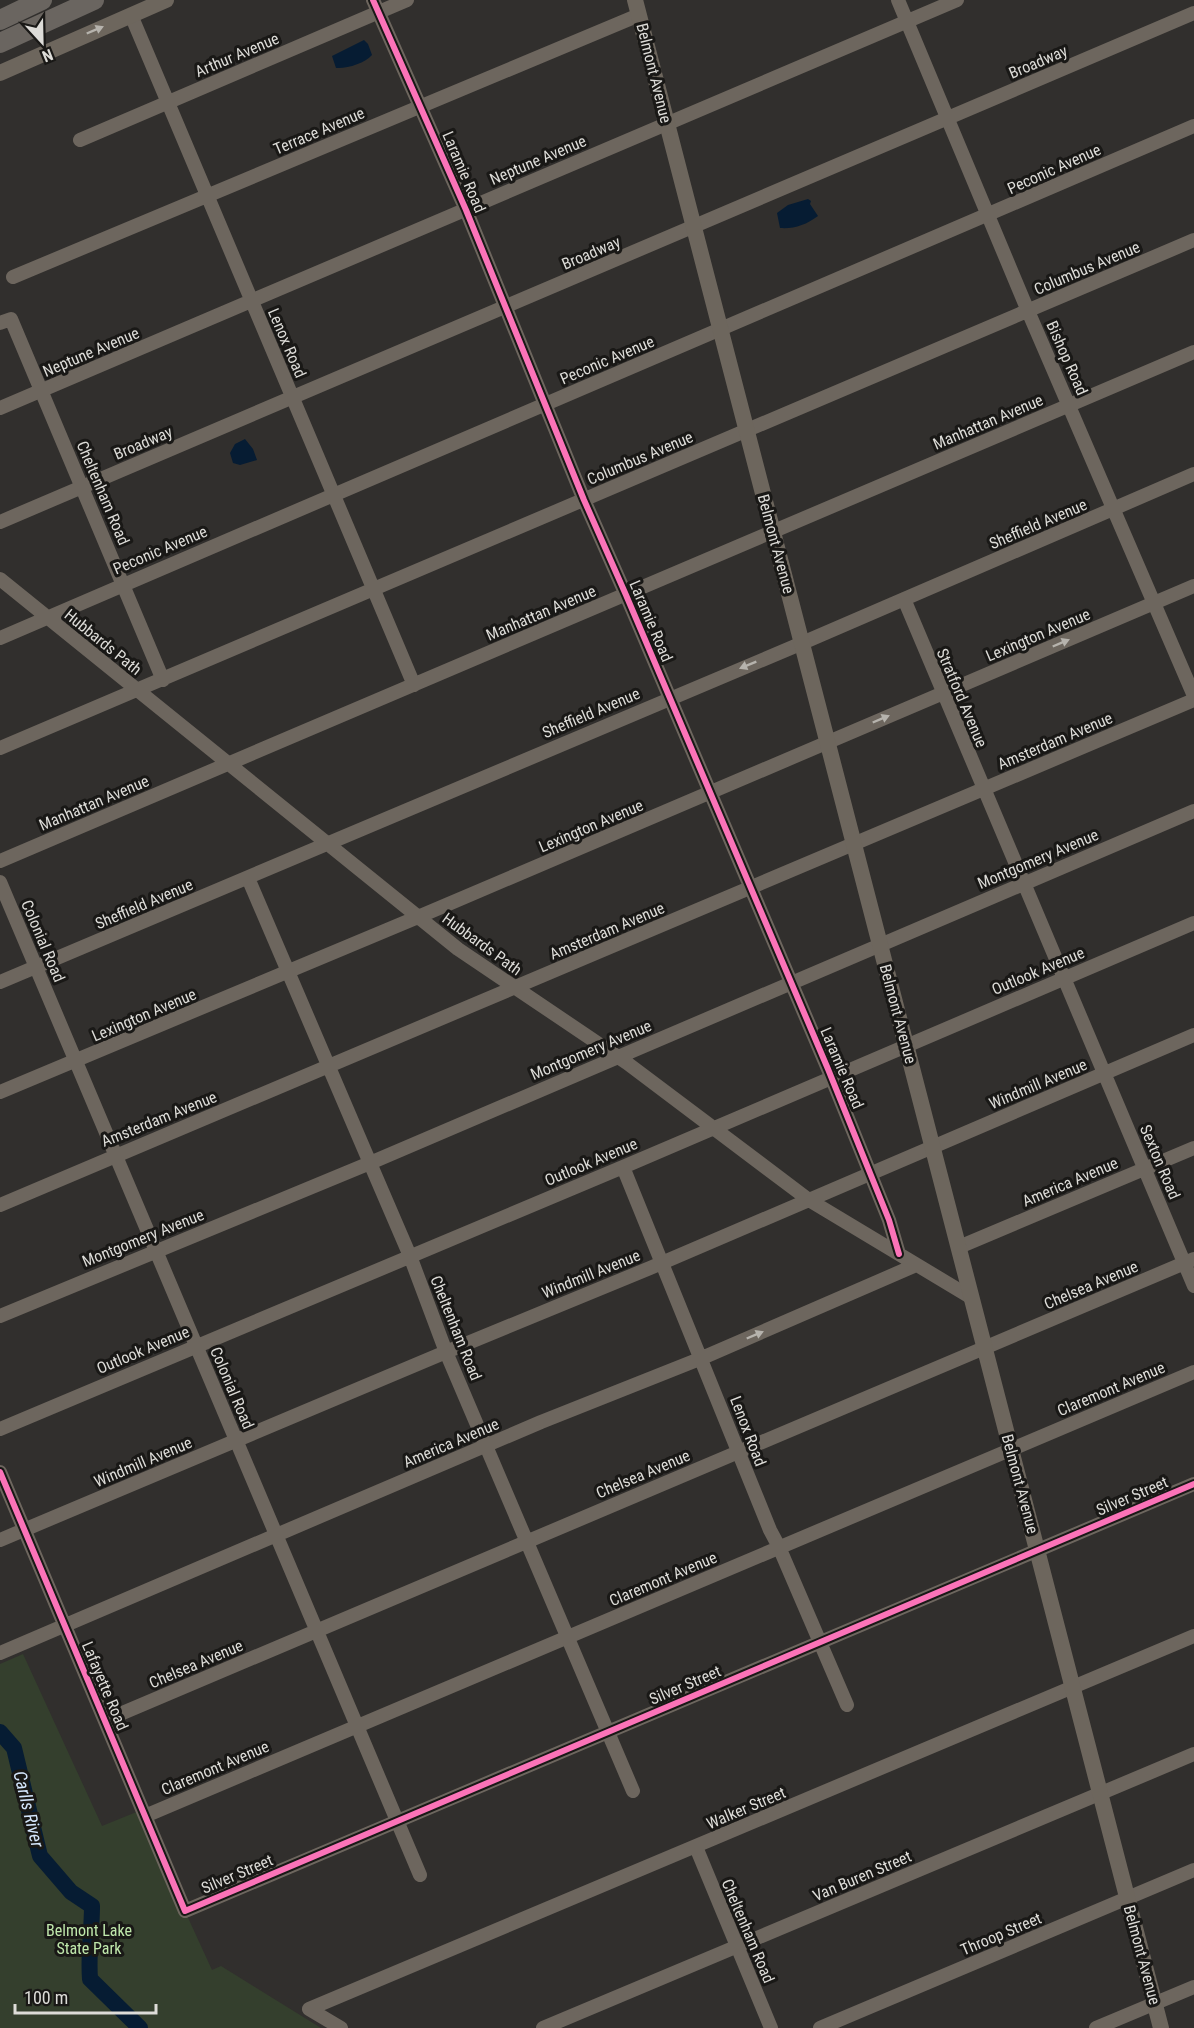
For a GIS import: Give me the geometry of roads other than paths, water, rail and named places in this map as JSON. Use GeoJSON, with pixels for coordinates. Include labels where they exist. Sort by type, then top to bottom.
{"type":"FeatureCollection","features":[{"type":"Feature","properties":{"kind":"highway"},"geometry":{"type":"LineString","coordinates":[[0,20],[42,0]]}},
{"type":"Feature","properties":{"kind":"highway"},"geometry":{"type":"LineString","coordinates":[[0,43],[94,0]]}},
{"type":"Feature","properties":{"kind":"main road"},"geometry":{"type":"LineString","coordinates":[[0,73],[166,0]]}},
{"type":"Feature","properties":{"kind":"main road","name":"Belmont Avenue"},"geometry":{"type":"LineString","coordinates":[[637,7],[1161,2028]]}},
{"type":"Feature","properties":{"kind":"street","name":"Arthur Avenue"},"geometry":{"type":"LineString","coordinates":[[80,140],[168,103],[376,6],[407,0]]}},
{"type":"Feature","properties":{"kind":"street","name":"Bishop Road"},"geometry":{"type":"LineString","coordinates":[[898,0],[1194,698]]}},
{"type":"Feature","properties":{"kind":"street","name":"Neptune Avenue"},"geometry":{"type":"LineString","coordinates":[[0,408],[957,0]]}},
{"type":"Feature","properties":{"kind":"street","name":"Laramie Road"},"geometry":{"type":"LineString","coordinates":[[376,6],[466,210],[584,500],[872,1173],[899,1254]]}},
{"type":"Feature","properties":{"kind":"street","name":"Terrace Avenue"},"geometry":{"type":"LineString","coordinates":[[13,278],[421,106],[637,7]]}},
{"type":"Feature","properties":{"kind":"street","name":"Broadway"},"geometry":{"type":"LineString","coordinates":[[0,522],[1194,13]]}},
{"type":"Feature","properties":{"kind":"street","name":"Lenox Road"},"geometry":{"type":"LineString","coordinates":[[131,15],[414,685]]}},
{"type":"Feature","properties":{"kind":"street","name":"Peconic Avenue"},"geometry":{"type":"LineString","coordinates":[[0,638],[1194,126]]}},
{"type":"Feature","properties":{"kind":"street","name":"Columbus Avenue"},"geometry":{"type":"LineString","coordinates":[[0,748],[1194,240]]}},
{"type":"Feature","properties":{"kind":"street","name":"Cheltenham Road"},"geometry":{"type":"LineString","coordinates":[[6,321],[41,391],[163,680]]}},
{"type":"Feature","properties":{"kind":"street","name":"Manhattan Avenue"},"geometry":{"type":"LineString","coordinates":[[0,861],[1194,352]]}},
{"type":"Feature","properties":{"kind":"street","name":"Sheffield Avenue"},"geometry":{"type":"LineString","coordinates":[[0,982],[1194,474]]}},
{"type":"Feature","properties":{"kind":"street","name":"Hubbards Path"},"geometry":{"type":"LineString","coordinates":[[0,579],[458,949],[618,1056],[809,1200],[972,1298]]}},
{"type":"Feature","properties":{"kind":"street","name":"Lexington Avenue"},"geometry":{"type":"LineString","coordinates":[[0,1092],[711,793],[1194,586]]}},
{"type":"Feature","properties":{"kind":"street","name":"Stratford Avenue"},"geometry":{"type":"LineString","coordinates":[[904,599],[1104,1074]]}},
{"type":"Feature","properties":{"kind":"street","name":"Amsterdam Avenue"},"geometry":{"type":"LineString","coordinates":[[0,1204],[854,845],[1194,698]]}},
{"type":"Feature","properties":{"kind":"street","name":"Montgomery Avenue"},"geometry":{"type":"LineString","coordinates":[[0,1316],[370,1163],[1194,811]]}},
{"type":"Feature","properties":{"kind":"street","name":"Cheltenham Road"},"geometry":{"type":"LineString","coordinates":[[248,878],[410,1256],[446,1352],[633,1791]]}},
{"type":"Feature","properties":{"kind":"street","name":"Colonial Road"},"geometry":{"type":"LineString","coordinates":[[0,882],[420,1875]]}},
{"type":"Feature","properties":{"kind":"street","name":"Outlook Avenue"},"geometry":{"type":"LineString","coordinates":[[0,1429],[714,1129],[1194,923]]}},
{"type":"Feature","properties":{"kind":"street","name":"Windmill Avenue"},"geometry":{"type":"LineString","coordinates":[[0,1540],[662,1263],[1194,1035]]}},
{"type":"Feature","properties":{"kind":"street","name":"Sexton Road"},"geometry":{"type":"LineString","coordinates":[[1104,1074],[1189,1261]]}},
{"type":"Feature","properties":{"kind":"street","name":"America Avenue"},"geometry":{"type":"LineString","coordinates":[[959,1247],[1194,1148]]}},
{"type":"Feature","properties":{"kind":"street","name":"Lenox Road"},"geometry":{"type":"LineString","coordinates":[[623,1167],[770,1530],[847,1705]]}},
{"type":"Feature","properties":{"kind":"street"},"geometry":{"type":"LineString","coordinates":[[1189,1261],[1194,1286]]}},
{"type":"Feature","properties":{"kind":"street","name":"Chelsea Avenue"},"geometry":{"type":"LineString","coordinates":[[106,1720],[1189,1261]]}},
{"type":"Feature","properties":{"kind":"street","name":"America Avenue"},"geometry":{"type":"LineString","coordinates":[[0,1653],[541,1422],[702,1358],[916,1265]]}},
{"type":"Feature","properties":{"kind":"street","name":"Claremont Avenue"},"geometry":{"type":"LineString","coordinates":[[145,1816],[1194,1372]]}},
{"type":"Feature","properties":{"kind":"street","name":"Lafayette Road"},"geometry":{"type":"LineString","coordinates":[[0,1472],[185,1911]]}},
{"type":"Feature","properties":{"kind":"street","name":"Silver Street"},"geometry":{"type":"LineString","coordinates":[[185,1911],[1194,1484]]}},
{"type":"Feature","properties":{"kind":"street","name":"Walker Street"},"geometry":{"type":"LineString","coordinates":[[341,2028],[309,2008],[1194,1636]]}},
{"type":"Feature","properties":{"kind":"street","name":"Van Buren Street"},"geometry":{"type":"LineString","coordinates":[[543,2028],[1194,1754]]}},
{"type":"Feature","properties":{"kind":"street","name":"Cheltenham Road"},"geometry":{"type":"LineString","coordinates":[[696,1847],[771,2028]]}},
{"type":"Feature","properties":{"kind":"street","name":"Throop Street"},"geometry":{"type":"LineString","coordinates":[[820,2028],[1194,1870]]}},
{"type":"Feature","properties":{"kind":"street"},"geometry":{"type":"LineString","coordinates":[[1096,2028],[1194,1988]]}},
{"type":"Feature","properties":{"kind":"water"},"geometry":{"type":"Polygon","coordinates":[[[364,40],[372,55],[356,65],[336,68],[332,56],[364,40]]]}},
{"type":"Feature","properties":{"kind":"water"},"geometry":{"type":"Polygon","coordinates":[[[808,199],[818,216],[800,226],[780,228],[777,213],[788,205],[808,199]]]}},
{"type":"Feature","properties":{"kind":"water"},"geometry":{"type":"Polygon","coordinates":[[[245,439],[253,449],[257,460],[240,465],[233,463],[230,453],[235,444],[245,439]]]}},
{"type":"Feature","properties":{"kind":"waterway","name":"Carlls River"},"geometry":{"type":"LineString","coordinates":[[0,1732],[14,1748],[40,1856],[71,1892],[92,1906],[90,1979],[140,2028]]}},
{"type":"Feature","properties":{"kind":"park label","name":"Belmont Lake State Park"},"geometry":{"type":"Point","coordinates":[89,1939]}}]}
